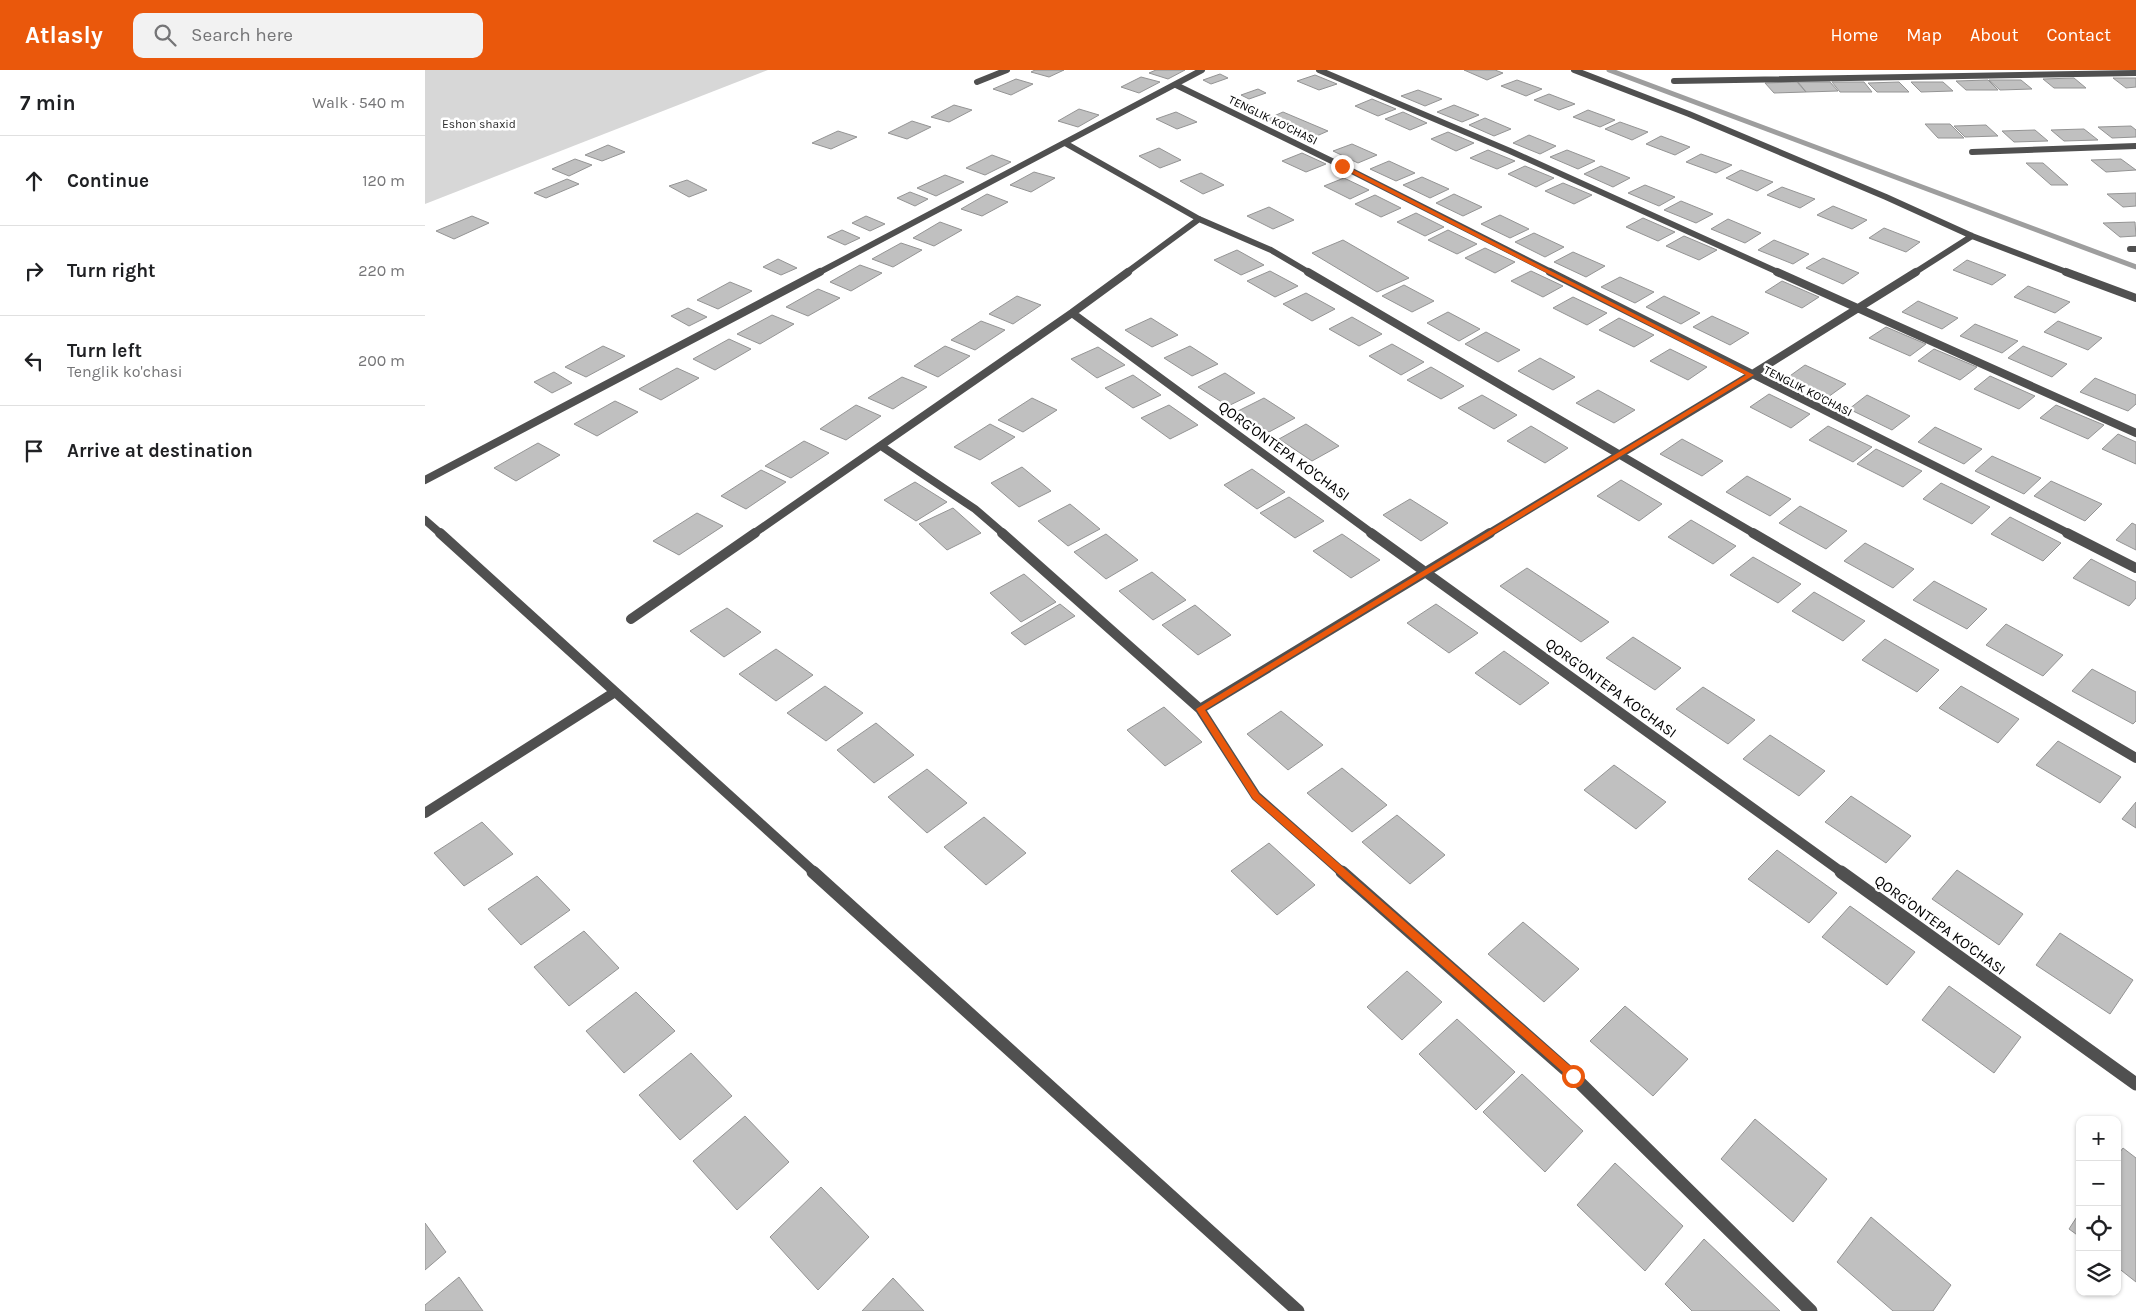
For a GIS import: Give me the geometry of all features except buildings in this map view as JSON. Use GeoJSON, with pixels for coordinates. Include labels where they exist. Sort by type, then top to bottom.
{"type":"FeatureCollection","features":[{"type":"Feature","properties":{"kind":"street"},"geometry":{"type":"LineString","coordinates":[[977,82],[1007,70]]}},
{"type":"Feature","properties":{"kind":"street"},"geometry":{"type":"LineString","coordinates":[[425,480],[1202,70]]}},
{"type":"Feature","properties":{"kind":"street"},"geometry":{"type":"LineString","coordinates":[[1319,70],[1509,151],[2136,433]]}},
{"type":"Feature","properties":{"kind":"street"},"geometry":{"type":"LineString","coordinates":[[1574,70],[1689,114],[1886,196],[1972,236],[2136,298]]}},
{"type":"Feature","properties":{"kind":"street"},"geometry":{"type":"LineString","coordinates":[[1674,80],[2136,73]]}},
{"type":"Feature","properties":{"kind":"street","name":"TENGLIK KO'CHASI"},"geometry":{"type":"LineString","coordinates":[[1176,84],[1342,166],[1751,375],[2136,568]]}},
{"type":"Feature","properties":{"kind":"street"},"geometry":{"type":"LineString","coordinates":[[1065,143],[1199,219],[1271,250],[2136,758]]}},
{"type":"Feature","properties":{"kind":"street"},"geometry":{"type":"LineString","coordinates":[[1972,152],[2136,146]]}},
{"type":"Feature","properties":{"kind":"street"},"geometry":{"type":"LineString","coordinates":[[631,619],[1072,313],[1199,219]]}},
{"type":"Feature","properties":{"kind":"street"},"geometry":{"type":"LineString","coordinates":[[1200,709],[1751,375],[1972,236]]}},
{"type":"Feature","properties":{"kind":"street","name":"QORG'ONTEPA KO'CHASI"},"geometry":{"type":"LineString","coordinates":[[1072,313],[1425,573],[2136,1084]]}},
{"type":"Feature","properties":{"kind":"street"},"geometry":{"type":"LineString","coordinates":[[881,446],[975,509],[1200,709],[1256,796],[1573,1076],[1811,1311]]}},
{"type":"Feature","properties":{"kind":"street"},"geometry":{"type":"LineString","coordinates":[[425,520],[1299,1311]]}},
{"type":"Feature","properties":{"kind":"street"},"geometry":{"type":"LineString","coordinates":[[425,813],[615,692]]}},
{"type":"Feature","properties":{"kind":"green space","name":"Eshon shaxid"},"geometry":{"type":"Polygon","coordinates":[[[425,70],[768,70],[425,204],[425,70]]]}},
{"type":"Feature","properties":{"kind":"waterway"},"geometry":{"type":"LineString","coordinates":[[1609,70],[2136,267]]}},
{"type":"Feature","properties":{"kind":"route"},"geometry":{"type":"LineString","coordinates":[[1342,166],[1751,375],[1200,709],[1256,796],[1573,1076]]}}]}
